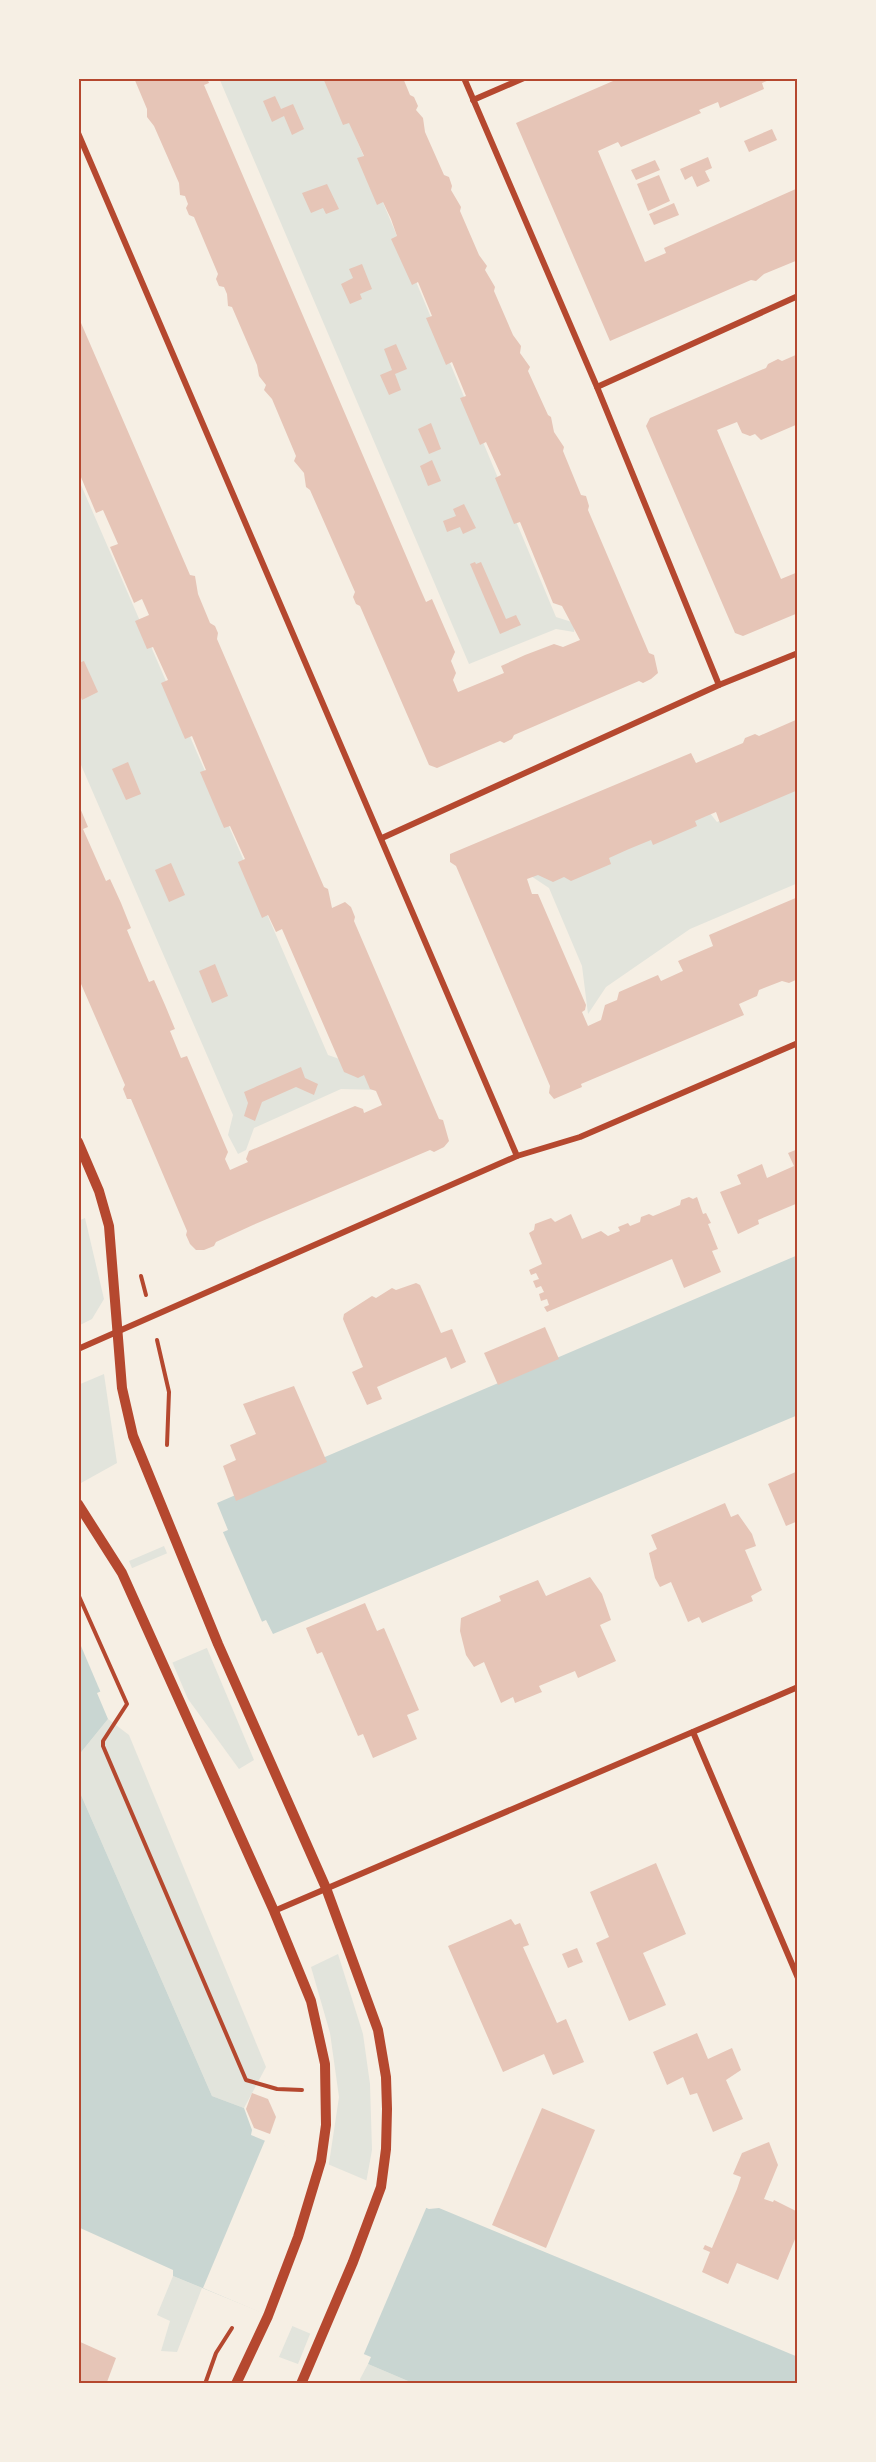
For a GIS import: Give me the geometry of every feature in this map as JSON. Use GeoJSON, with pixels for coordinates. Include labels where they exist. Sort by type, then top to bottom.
{"type":"FeatureCollection","features":[{"type":"Feature","properties":{"kind":"street"},"geometry":{"type":"LineString","coordinates":[[464,78],[597,387],[719,685]]}},
{"type":"Feature","properties":{"kind":"street"},"geometry":{"type":"LineString","coordinates":[[473,100],[524,78]]}},
{"type":"Feature","properties":{"kind":"street"},"geometry":{"type":"LineString","coordinates":[[78,133],[517,1156]]}},
{"type":"Feature","properties":{"kind":"street"},"geometry":{"type":"LineString","coordinates":[[597,387],[798,296]]}},
{"type":"Feature","properties":{"kind":"street"},"geometry":{"type":"LineString","coordinates":[[382,838],[719,685],[798,653]]}},
{"type":"Feature","properties":{"kind":"street"},"geometry":{"type":"LineString","coordinates":[[78,1349],[517,1156],[580,1137],[798,1043]]}},
{"type":"Feature","properties":{"kind":"street"},"geometry":{"type":"LineString","coordinates":[[78,1142],[99,1191],[109,1226],[114,1260],[122,1388],[133,1436],[218,1644],[326,1888],[378,2030],[386,2077],[387,2109],[386,2149],[381,2187],[301,2384]]}},
{"type":"Feature","properties":{"kind":"street"},"geometry":{"type":"LineString","coordinates":[[80,1509],[122,1573],[274,1911],[311,2001],[325,2064],[326,2125],[321,2161],[298,2237],[268,2316],[236,2384]]}},
{"type":"Feature","properties":{"kind":"street"},"geometry":{"type":"LineString","coordinates":[[274,1911],[798,1687]]}},
{"type":"Feature","properties":{"kind":"street"},"geometry":{"type":"LineString","coordinates":[[693,1732],[798,1978]]}},
{"type":"Feature","properties":{"kind":"path"},"geometry":{"type":"LineString","coordinates":[[140,1275],[169,1392],[166,1443],[168,1453]]}},
{"type":"Feature","properties":{"kind":"path"},"geometry":{"type":"LineString","coordinates":[[78,1594],[127,1704],[103,1741],[103,1746],[246,2080],[277,2089],[305,2091]]}},
{"type":"Feature","properties":{"kind":"path"},"geometry":{"type":"LineString","coordinates":[[303,2080],[304,2101]]}},
{"type":"Feature","properties":{"kind":"path"},"geometry":{"type":"LineString","coordinates":[[205,2384],[216,2353],[234,2325]]}},
{"type":"Feature","properties":{"kind":"shaded area"},"geometry":{"type":"Polygon","coordinates":[[[219,78],[331,78],[556,617],[575,623],[574,632],[556,629],[469,664],[219,78]]]}},
{"type":"Feature","properties":{"kind":"shaded area"},"geometry":{"type":"Polygon","coordinates":[[[78,478],[328,1055],[377,1072],[382,1090],[341,1089],[254,1128],[246,1150],[238,1154],[228,1135],[233,1115],[78,758],[78,478]]]}},
{"type":"Feature","properties":{"kind":"shaded area"},"geometry":{"type":"Polygon","coordinates":[[[798,786],[798,883],[690,929],[606,987],[588,1014],[582,966],[549,888],[528,874],[709,812],[717,822],[798,786]]]}},
{"type":"Feature","properties":{"kind":"shaded area"},"geometry":{"type":"Polygon","coordinates":[[[85,1218],[104,1299],[92,1319],[78,1326],[78,1221],[85,1218]]]}},
{"type":"Feature","properties":{"kind":"shaded area"},"geometry":{"type":"Polygon","coordinates":[[[798,1255],[798,1415],[273,1634],[266,1620],[97,1693],[108,1719],[78,1756],[78,1594],[228,1530],[217,1503],[798,1255]]]}},
{"type":"Feature","properties":{"kind":"shaded area"},"geometry":{"type":"Polygon","coordinates":[[[104,1374],[117,1463],[81,1483],[78,1479],[78,1385],[104,1374]]]}},
{"type":"Feature","properties":{"kind":"shaded area"},"geometry":{"type":"Polygon","coordinates":[[[164,1546],[254,1760],[239,1769],[188,1699],[129,1561],[164,1546]]]}},
{"type":"Feature","properties":{"kind":"shaded area"},"geometry":{"type":"Polygon","coordinates":[[[108,1719],[129,1735],[266,2067],[244,2108],[212,2096],[78,1788],[78,1756],[108,1719]]]}},
{"type":"Feature","properties":{"kind":"shaded area"},"geometry":{"type":"Polygon","coordinates":[[[78,1788],[212,2096],[244,2108],[252,2130],[251,2135],[429,2209],[439,2208],[798,2357],[798,2384],[415,2384],[368,2364],[371,2357],[173,2276],[173,2270],[78,2227],[78,1788]]]}},
{"type":"Feature","properties":{"kind":"shaded area"},"geometry":{"type":"Polygon","coordinates":[[[338,1954],[363,2034],[370,2084],[372,2150],[362,2205],[298,2364],[279,2357],[311,2283],[339,2097],[330,2033],[311,1967],[338,1954]]]}},
{"type":"Feature","properties":{"kind":"shaded area"},"geometry":{"type":"Polygon","coordinates":[[[173,2276],[202,2288],[177,2352],[161,2351],[170,2321],[157,2315],[173,2276]]]}},
{"type":"Feature","properties":{"kind":"shaded area"},"geometry":{"type":"Polygon","coordinates":[[[368,2364],[415,2384],[361,2384],[360,2379],[368,2364]]]}},
{"type":"Feature","properties":{"kind":"pier"},"geometry":{"type":"Polygon","coordinates":[[[222,1530],[263,1624],[101,1693],[78,1639],[78,1591],[222,1530]]]}},
{"type":"Feature","properties":{"kind":"pier"},"geometry":{"type":"Polygon","coordinates":[[[266,2138],[427,2206],[363,2356],[203,2288],[266,2138]]]}},
{"type":"Feature","properties":{"kind":"building"},"geometry":{"type":"Polygon","coordinates":[[[134,78],[207,78],[209,83],[204,85],[419,586],[426,602],[432,599],[455,652],[451,661],[456,673],[453,680],[458,692],[504,673],[501,666],[525,655],[554,644],[563,647],[580,640],[562,606],[553,603],[520,522],[514,524],[495,478],[501,475],[486,442],[480,445],[460,398],[466,396],[452,362],[446,365],[426,318],[432,316],[418,282],[412,285],[391,239],[397,236],[391,219],[383,202],[377,205],[357,158],[364,156],[349,123],[343,125],[323,78],[403,78],[410,95],[414,97],[418,106],[416,110],[423,118],[425,132],[444,175],[449,177],[451,190],[461,207],[460,211],[479,255],[487,266],[485,270],[495,287],[494,291],[513,335],[521,346],[520,353],[530,367],[528,371],[551,417],[554,432],[564,447],[563,451],[581,495],[586,496],[588,510],[649,653],[654,655],[658,673],[643,683],[639,681],[514,735],[512,739],[504,743],[500,741],[437,768],[429,765],[360,606],[356,604],[353,597],[355,592],[310,490],[306,487],[304,473],[294,461],[296,456],[272,399],[264,390],[266,385],[259,376],[257,365],[232,307],[228,306],[224,287],[219,286],[216,279],[218,274],[194,217],[189,215],[186,208],[188,204],[185,196],[180,195],[179,183],[154,126],[147,117],[147,109],[134,78]]]}},
{"type":"Feature","properties":{"kind":"building"},"geometry":{"type":"Polygon","coordinates":[[[620,78],[774,78],[762,83],[764,89],[720,108],[718,102],[699,110],[701,113],[621,147],[618,142],[598,151],[645,262],[666,253],[664,248],[798,188],[798,260],[764,274],[756,281],[751,280],[610,341],[516,123],[620,78]]]}},
{"type":"Feature","properties":{"kind":"building"},"geometry":{"type":"Polygon","coordinates":[[[275,96],[281,109],[293,104],[304,129],[292,135],[284,116],[272,122],[263,101],[275,96]]]}},
{"type":"Feature","properties":{"kind":"building"},"geometry":{"type":"Polygon","coordinates":[[[772,129],[777,140],[749,152],[744,141],[772,129]]]}},
{"type":"Feature","properties":{"kind":"building"},"geometry":{"type":"Polygon","coordinates":[[[708,157],[712,168],[705,171],[710,181],[697,187],[692,176],[685,180],[680,169],[708,157]]]}},
{"type":"Feature","properties":{"kind":"building"},"geometry":{"type":"Polygon","coordinates":[[[655,160],[660,170],[636,180],[631,170],[655,160]]]}},
{"type":"Feature","properties":{"kind":"building"},"geometry":{"type":"Polygon","coordinates":[[[659,175],[670,201],[648,211],[637,184],[659,175]]]}},
{"type":"Feature","properties":{"kind":"building"},"geometry":{"type":"Polygon","coordinates":[[[327,184],[339,209],[326,214],[323,208],[311,213],[302,193],[327,184]]]}},
{"type":"Feature","properties":{"kind":"building"},"geometry":{"type":"Polygon","coordinates":[[[674,203],[679,215],[654,225],[649,214],[674,203]]]}},
{"type":"Feature","properties":{"kind":"building"},"geometry":{"type":"Polygon","coordinates":[[[362,264],[372,289],[360,294],[362,299],[350,304],[341,284],[353,278],[349,269],[362,264]]]}},
{"type":"Feature","properties":{"kind":"building"},"geometry":{"type":"Polygon","coordinates":[[[78,316],[190,575],[195,576],[198,594],[210,623],[215,626],[218,633],[217,639],[324,887],[328,889],[332,908],[345,902],[351,907],[355,917],[354,921],[439,1119],[443,1120],[449,1141],[444,1147],[434,1152],[430,1150],[253,1225],[204,1250],[196,1250],[190,1244],[186,1235],[187,1231],[131,1099],[127,1099],[123,1089],[125,1085],[78,977],[78,803],[88,827],[83,829],[106,881],[110,879],[121,903],[131,928],[127,930],[149,982],[154,980],[165,1005],[175,1029],[170,1031],[181,1058],[187,1056],[228,1152],[225,1159],[230,1170],[248,1162],[246,1159],[249,1151],[355,1106],[363,1109],[364,1113],[382,1105],[376,1091],[370,1089],[364,1075],[358,1078],[344,1072],[282,929],[276,932],[268,915],[262,918],[238,862],[245,859],[230,826],[224,828],[200,772],[206,770],[192,736],[185,739],[161,683],[168,680],[153,647],[147,649],[135,621],[149,615],[142,599],[134,603],[110,547],[118,544],[103,510],[96,513],[78,470],[78,316]]]}},
{"type":"Feature","properties":{"kind":"building"},"geometry":{"type":"Polygon","coordinates":[[[396,344],[407,369],[395,374],[401,390],[389,395],[380,375],[392,370],[384,349],[396,344]]]}},
{"type":"Feature","properties":{"kind":"building"},"geometry":{"type":"Polygon","coordinates":[[[798,354],[798,424],[761,440],[755,434],[750,436],[742,433],[737,422],[717,430],[781,579],[798,572],[798,613],[743,636],[735,633],[646,426],[650,418],[766,368],[768,364],[778,359],[782,361],[798,354]]]}},
{"type":"Feature","properties":{"kind":"building"},"geometry":{"type":"Polygon","coordinates":[[[431,423],[441,449],[429,454],[418,429],[431,423]]]}},
{"type":"Feature","properties":{"kind":"building"},"geometry":{"type":"Polygon","coordinates":[[[432,460],[441,481],[428,486],[420,466],[432,460]]]}},
{"type":"Feature","properties":{"kind":"building"},"geometry":{"type":"Polygon","coordinates":[[[464,504],[476,528],[463,534],[460,527],[447,532],[443,521],[456,516],[453,509],[464,504]]]}},
{"type":"Feature","properties":{"kind":"building"},"geometry":{"type":"Polygon","coordinates":[[[475,562],[476,564],[481,562],[506,619],[516,615],[521,625],[500,634],[470,564],[475,562]]]}},
{"type":"Feature","properties":{"kind":"building"},"geometry":{"type":"Polygon","coordinates":[[[84,661],[98,692],[82,700],[78,690],[78,663],[84,661]]]}},
{"type":"Feature","properties":{"kind":"building"},"geometry":{"type":"Polygon","coordinates":[[[798,719],[798,790],[720,823],[716,812],[695,821],[697,826],[653,845],[651,840],[629,849],[609,858],[611,864],[571,881],[564,877],[553,882],[538,875],[527,879],[532,894],[538,894],[586,1005],[582,1012],[588,1026],[601,1020],[605,1005],[617,1000],[619,992],[658,975],[661,981],[683,971],[678,961],[713,946],[709,935],[798,897],[798,979],[789,983],[782,981],[759,990],[757,996],[739,1004],[744,1015],[581,1084],[582,1087],[554,1099],[549,1093],[550,1086],[456,866],[450,862],[450,854],[691,753],[696,763],[743,743],[745,738],[755,734],[759,736],[798,719]]]}},
{"type":"Feature","properties":{"kind":"building"},"geometry":{"type":"Polygon","coordinates":[[[128,762],[141,794],[126,800],[112,769],[128,762]]]}},
{"type":"Feature","properties":{"kind":"building"},"geometry":{"type":"Polygon","coordinates":[[[171,863],[185,895],[169,902],[155,870],[171,863]]]}},
{"type":"Feature","properties":{"kind":"building"},"geometry":{"type":"Polygon","coordinates":[[[215,964],[228,996],[212,1003],[199,971],[215,964]]]}},
{"type":"Feature","properties":{"kind":"building"},"geometry":{"type":"Polygon","coordinates":[[[301,1067],[305,1078],[318,1084],[314,1095],[296,1087],[262,1102],[255,1121],[244,1116],[248,1103],[244,1092],[301,1067]]]}},
{"type":"Feature","properties":{"kind":"building"},"geometry":{"type":"Polygon","coordinates":[[[798,1149],[798,1203],[758,1220],[759,1224],[738,1234],[720,1192],[741,1184],[737,1175],[762,1164],[767,1178],[794,1166],[788,1153],[798,1149]]]}},
{"type":"Feature","properties":{"kind":"building"},"geometry":{"type":"Polygon","coordinates":[[[689,1197],[693,1199],[697,1197],[703,1214],[706,1213],[711,1223],[708,1224],[718,1249],[712,1251],[721,1272],[684,1288],[672,1259],[547,1312],[544,1307],[549,1305],[547,1299],[541,1301],[539,1294],[544,1292],[541,1286],[536,1288],[533,1281],[539,1279],[536,1273],[531,1275],[529,1270],[542,1264],[529,1233],[534,1230],[535,1224],[551,1218],[555,1222],[571,1214],[582,1239],[601,1231],[608,1236],[620,1231],[618,1227],[640,1222],[641,1217],[649,1214],[653,1216],[680,1205],[681,1200],[689,1197]]]}},
{"type":"Feature","properties":{"kind":"building"},"geometry":{"type":"Polygon","coordinates":[[[416,1283],[420,1285],[441,1333],[452,1329],[466,1362],[451,1369],[446,1357],[386,1383],[377,1387],[382,1399],[367,1405],[352,1372],[363,1367],[343,1319],[344,1314],[372,1296],[376,1298],[392,1288],[396,1290],[416,1283]]]}},
{"type":"Feature","properties":{"kind":"building"},"geometry":{"type":"Polygon","coordinates":[[[545,1327],[559,1359],[498,1385],[484,1353],[545,1327]]]}},
{"type":"Feature","properties":{"kind":"building"},"geometry":{"type":"Polygon","coordinates":[[[294,1386],[327,1462],[236,1501],[223,1466],[236,1460],[230,1445],[256,1434],[243,1404],[294,1386]]]}},
{"type":"Feature","properties":{"kind":"building"},"geometry":{"type":"Polygon","coordinates":[[[798,1471],[798,1521],[786,1526],[768,1484],[798,1471]]]}},
{"type":"Feature","properties":{"kind":"building"},"geometry":{"type":"Polygon","coordinates":[[[725,1503],[731,1517],[738,1514],[752,1534],[756,1546],[745,1550],[762,1590],[751,1596],[753,1601],[702,1623],[699,1617],[688,1622],[671,1582],[660,1587],[655,1578],[649,1553],[657,1549],[651,1535],[725,1503]]]}},
{"type":"Feature","properties":{"kind":"building"},"geometry":{"type":"Polygon","coordinates":[[[590,1577],[602,1594],[611,1620],[600,1625],[616,1661],[578,1678],[575,1671],[539,1686],[542,1692],[515,1703],[513,1697],[501,1703],[484,1662],[474,1667],[466,1655],[460,1631],[461,1618],[501,1601],[499,1596],[538,1580],[546,1596],[590,1577]]]}},
{"type":"Feature","properties":{"kind":"building"},"geometry":{"type":"Polygon","coordinates":[[[365,1603],[377,1631],[384,1628],[419,1710],[407,1715],[417,1739],[373,1758],[363,1734],[358,1736],[322,1652],[317,1654],[306,1628],[365,1603]]]}},
{"type":"Feature","properties":{"kind":"building"},"geometry":{"type":"Polygon","coordinates":[[[656,1863],[686,1934],[643,1953],[666,2005],[629,2021],[596,1943],[609,1937],[590,1892],[656,1863]]]}},
{"type":"Feature","properties":{"kind":"building"},"geometry":{"type":"Polygon","coordinates":[[[511,1919],[515,1925],[520,1923],[529,1945],[523,1947],[557,2023],[566,2019],[584,2062],[553,2075],[544,2054],[503,2072],[448,1946],[511,1919]]]}},
{"type":"Feature","properties":{"kind":"building"},"geometry":{"type":"Polygon","coordinates":[[[577,1948],[583,1962],[568,1968],[562,1954],[577,1948]]]}},
{"type":"Feature","properties":{"kind":"building"},"geometry":{"type":"Polygon","coordinates":[[[697,2033],[708,2059],[732,2048],[741,2070],[726,2080],[743,2119],[713,2132],[697,2093],[690,2095],[683,2077],[667,2085],[653,2052],[697,2033]]]}},
{"type":"Feature","properties":{"kind":"building"},"geometry":{"type":"Polygon","coordinates":[[[252,2093],[268,2099],[276,2117],[270,2134],[254,2128],[246,2109],[252,2093]]]}},
{"type":"Feature","properties":{"kind":"building"},"geometry":{"type":"Polygon","coordinates":[[[542,2108],[595,2130],[546,2248],[492,2225],[542,2108]]]}},
{"type":"Feature","properties":{"kind":"building"},"geometry":{"type":"Polygon","coordinates":[[[769,2142],[778,2165],[764,2199],[773,2202],[774,2200],[798,2212],[798,2232],[778,2280],[737,2263],[728,2284],[702,2272],[710,2252],[703,2249],[705,2245],[712,2248],[737,2189],[741,2177],[733,2174],[742,2153],[769,2142]]]}},
{"type":"Feature","properties":{"kind":"building"},"geometry":{"type":"Polygon","coordinates":[[[78,2341],[116,2358],[107,2382],[112,2384],[78,2384],[78,2341]]]}}]}
